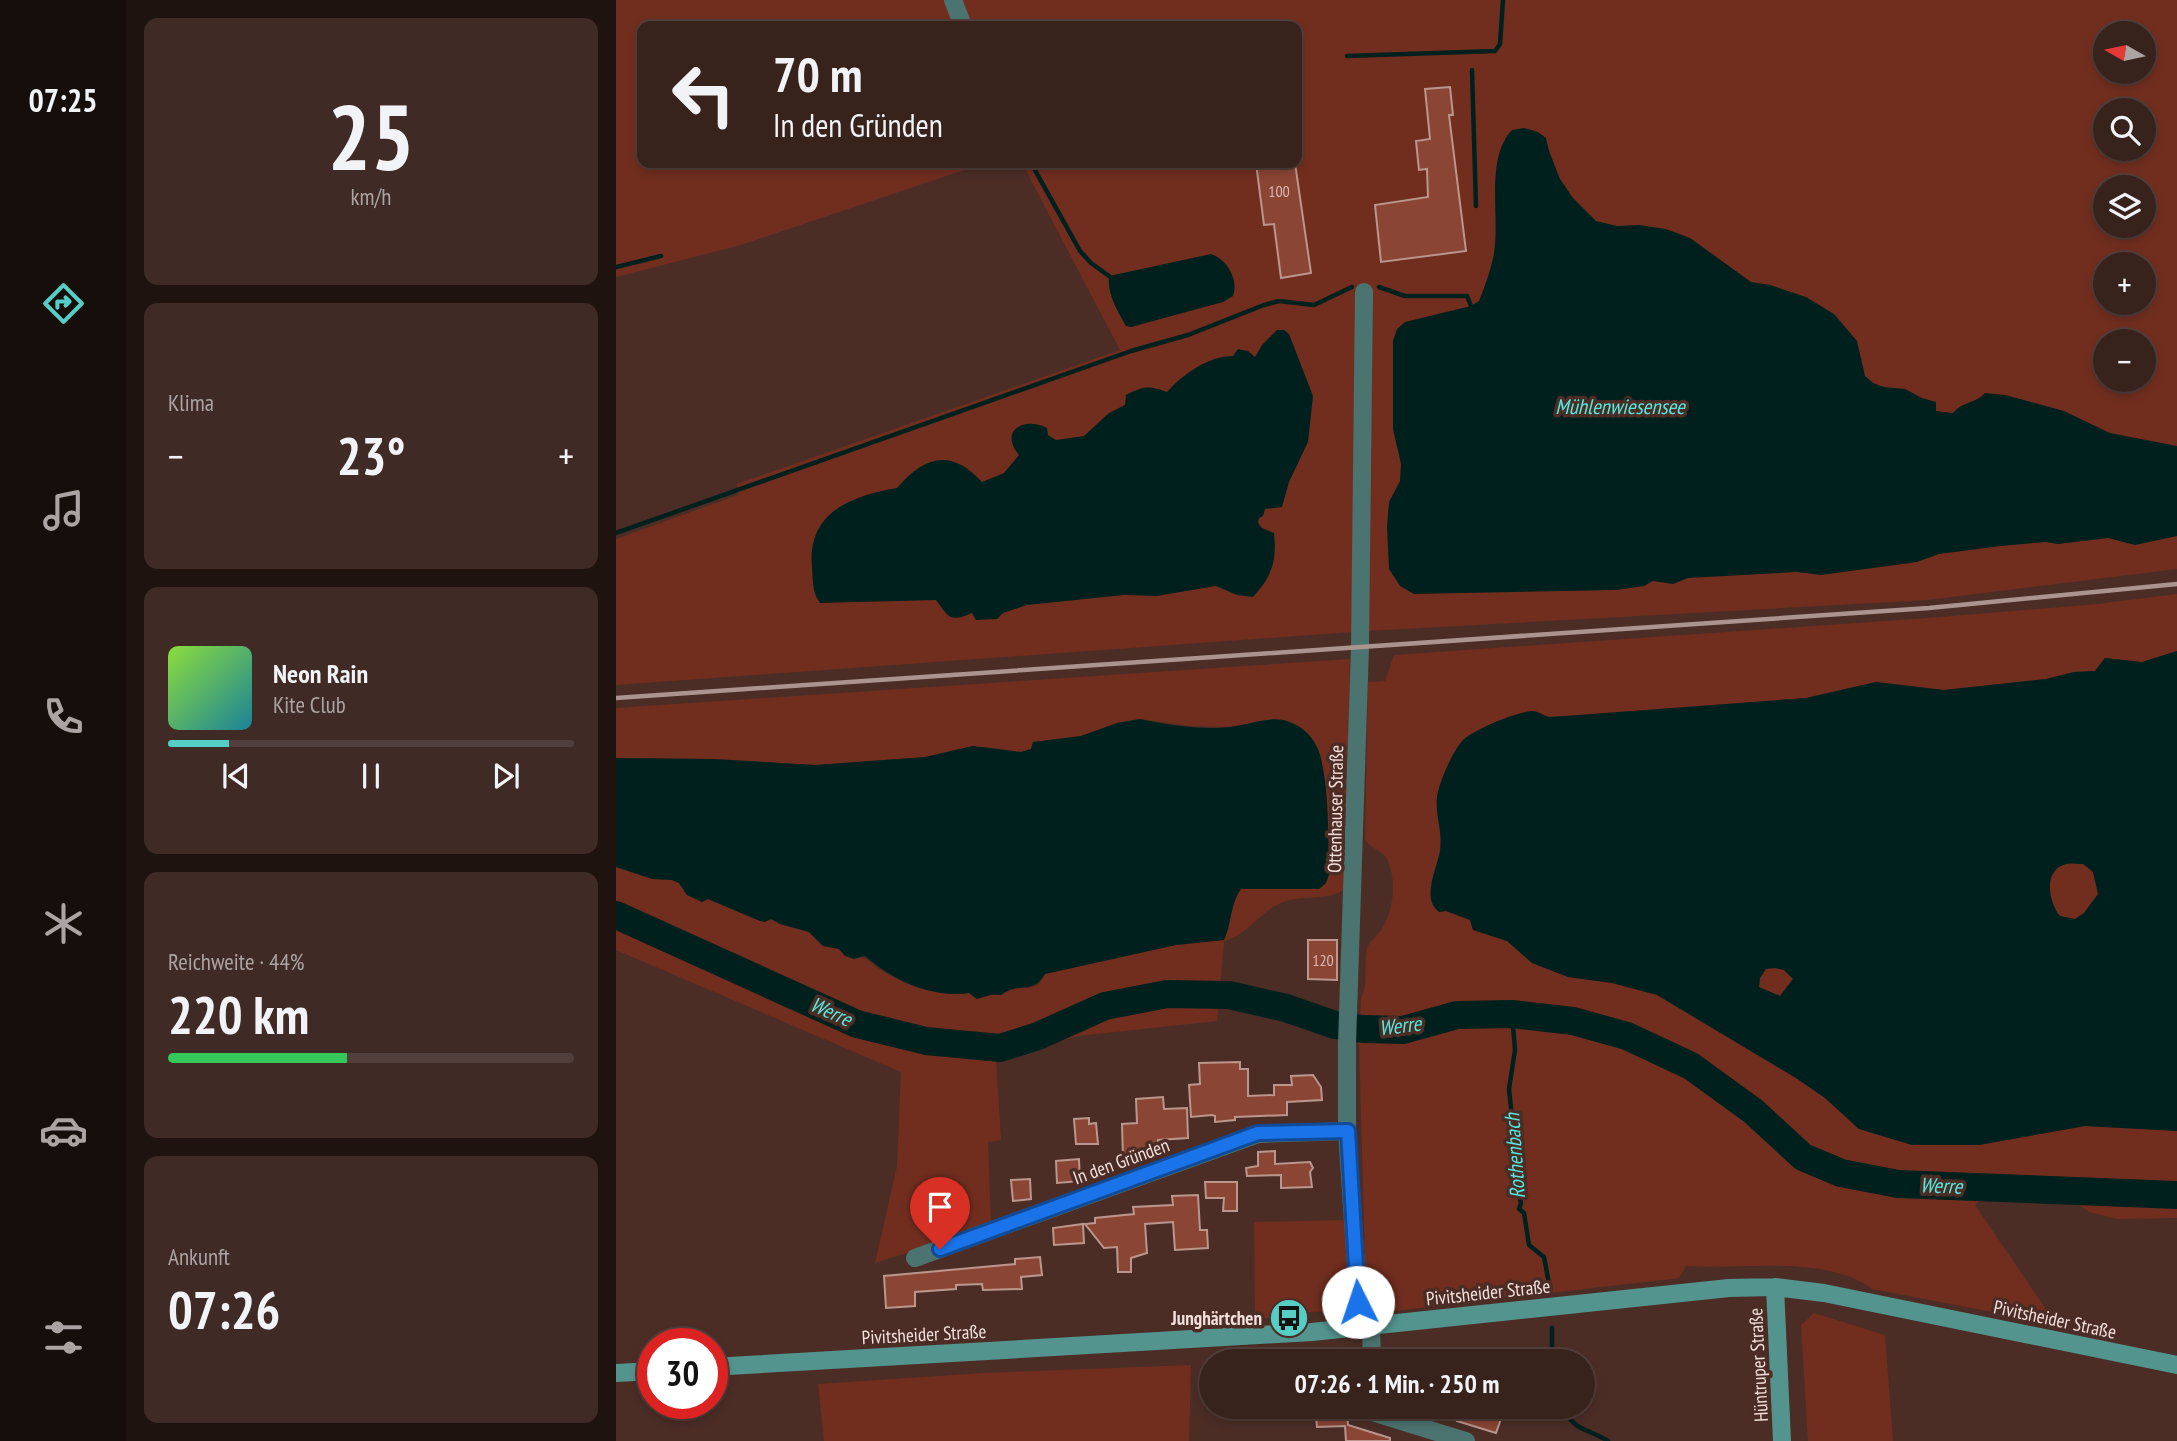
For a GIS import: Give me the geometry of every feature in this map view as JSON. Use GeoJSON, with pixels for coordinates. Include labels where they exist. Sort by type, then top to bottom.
{"type":"FeatureCollection","features":[{"type":"Feature","properties":{"kind":"main road","name":"Pivitsheider Straße"},"geometry":{"type":"LineString","coordinates":[[728,1366],[1228,1338],[1729,1288],[1775,1287],[1824,1293],[2177,1365]]}},
{"type":"Feature","properties":{"kind":"main road","name":"Hüntruper Straße"},"geometry":{"type":"LineString","coordinates":[[1775,1287],[1783,1441]]}},
{"type":"Feature","properties":{"kind":"main road"},"geometry":{"type":"LineString","coordinates":[[616,1373],[637,1372]]}},
{"type":"Feature","properties":{"kind":"street"},"geometry":{"type":"LineString","coordinates":[[953,0],[961,21]]}},
{"type":"Feature","properties":{"kind":"street","name":"Ottenhauser Straße"},"geometry":{"type":"LineString","coordinates":[[1364,292],[1360,647],[1351,1000],[1347,1044],[1348,1131],[1365,1326],[1369,1349]]}},
{"type":"Feature","properties":{"kind":"street","name":"In den Gründen"},"geometry":{"type":"LineString","coordinates":[[915,1258],[1258,1133],[1348,1131]]}},
{"type":"Feature","properties":{"kind":"street"},"geometry":{"type":"LineString","coordinates":[[1394,1419],[1466,1441]]}},
{"type":"Feature","properties":{"kind":"shaded area"},"geometry":{"type":"Polygon","coordinates":[[[616,0],[945,0],[954,21],[637,21],[637,168],[970,168],[741,245],[616,277],[616,0]]]}},
{"type":"Feature","properties":{"kind":"shaded area"},"geometry":{"type":"Polygon","coordinates":[[[962,0],[2177,0],[2177,569],[1928,600],[1366,631],[616,685],[616,539],[738,495],[737,484],[1120,350],[1025,168],[1302,168],[1302,21],[970,21],[962,0]]]}},
{"type":"Feature","properties":{"kind":"shaded area"},"geometry":{"type":"Polygon","coordinates":[[[2177,594],[2177,651],[2142,662],[2105,658],[2095,671],[1944,690],[1876,682],[1806,698],[1549,717],[1534,711],[1436,799],[1440,849],[1430,890],[1434,906],[1439,912],[1446,911],[1470,920],[1473,930],[1507,941],[1532,963],[1568,977],[1612,983],[1657,995],[1796,1078],[1825,1098],[1859,1129],[1912,1145],[1979,1145],[2085,1126],[2177,1131],[2177,1218],[2117,1219],[2090,1212],[2072,1201],[2052,1198],[1981,1199],[1975,1205],[2056,1324],[1872,1289],[1853,1278],[1831,1271],[1782,1266],[1686,1266],[1679,1278],[1386,1312],[1370,1304],[1366,1295],[1359,1042],[1361,999],[1365,985],[1368,946],[1386,922],[1393,887],[1391,869],[1386,857],[1365,840],[1368,682],[1385,681],[1394,655],[1928,618],[2098,604],[2177,594]]]}},
{"type":"Feature","properties":{"kind":"shaded area"},"geometry":{"type":"Polygon","coordinates":[[[1350,659],[1345,888],[1333,895],[1283,902],[1267,911],[1240,934],[1224,941],[1217,1021],[1078,1036],[996,1061],[1001,1140],[988,1142],[991,1226],[875,1263],[897,1166],[901,1072],[616,950],[616,867],[652,879],[672,880],[679,883],[688,895],[702,901],[708,899],[760,921],[771,919],[809,932],[823,946],[839,949],[845,956],[863,958],[893,977],[914,986],[947,994],[969,993],[977,999],[1001,995],[1019,986],[1029,988],[1039,984],[1045,974],[1176,945],[1224,940],[1241,889],[1318,889],[1330,872],[1320,754],[1281,720],[1227,727],[1189,726],[1140,719],[1117,723],[1081,736],[1033,742],[1031,749],[1021,752],[987,747],[958,749],[925,757],[815,765],[714,759],[616,758],[616,708],[1350,659]]]}},
{"type":"Feature","properties":{"kind":"shaded area"},"geometry":{"type":"Polygon","coordinates":[[[2066,864],[2083,864],[2093,872],[2098,894],[2084,913],[2074,919],[2060,916],[2051,895],[2053,873],[2066,864]]]}},
{"type":"Feature","properties":{"kind":"shaded area"},"geometry":{"type":"Polygon","coordinates":[[[1766,969],[1784,970],[1793,979],[1780,996],[1759,987],[1760,978],[1766,969]]]}},
{"type":"Feature","properties":{"kind":"shaded area"},"geometry":{"type":"Polygon","coordinates":[[[1347,1220],[1348,1300],[1343,1313],[1299,1313],[1255,1321],[1254,1222],[1347,1220]]]}},
{"type":"Feature","properties":{"kind":"shaded area"},"geometry":{"type":"Polygon","coordinates":[[[1814,1313],[1885,1335],[1893,1441],[1808,1441],[1801,1325],[1814,1313]]]}},
{"type":"Feature","properties":{"kind":"shaded area"},"geometry":{"type":"Polygon","coordinates":[[[1191,1365],[1189,1441],[824,1441],[818,1384],[983,1373],[1191,1365]]]}},
{"type":"Feature","properties":{"kind":"water","name":"Mühlenwiesensee"},"geometry":{"type":"Polygon","coordinates":[[[1524,128],[1538,132],[1546,138],[1560,179],[1573,198],[1596,221],[1617,226],[1639,225],[1666,229],[1690,238],[1751,282],[1770,285],[1806,297],[1834,314],[1857,341],[1865,376],[1873,383],[1905,389],[1936,402],[1936,411],[1953,413],[1985,393],[2005,395],[2064,411],[2110,433],[2177,446],[2177,536],[2135,545],[2108,538],[2058,544],[2045,542],[2001,546],[1939,554],[1917,562],[1821,575],[1797,572],[1688,578],[1673,584],[1653,581],[1644,586],[1616,590],[1414,594],[1400,586],[1389,569],[1387,527],[1389,502],[1400,481],[1401,464],[1393,429],[1393,341],[1397,329],[1405,322],[1471,306],[1479,301],[1494,253],[1495,188],[1499,156],[1512,130],[1524,128]]]}},
{"type":"Feature","properties":{"kind":"water"},"geometry":{"type":"Polygon","coordinates":[[[1211,254],[1227,265],[1233,277],[1233,296],[1223,302],[1131,327],[1126,326],[1111,296],[1109,276],[1211,254]]]}},
{"type":"Feature","properties":{"kind":"water"},"geometry":{"type":"Polygon","coordinates":[[[1277,330],[1284,330],[1289,334],[1313,396],[1308,442],[1289,482],[1282,507],[1265,509],[1263,516],[1259,518],[1258,523],[1262,528],[1274,533],[1275,552],[1269,575],[1253,597],[1237,595],[1216,586],[1157,596],[1124,595],[1027,605],[1003,613],[997,619],[976,620],[972,613],[958,618],[950,617],[936,600],[820,603],[817,599],[813,586],[812,548],[824,520],[848,502],[897,488],[917,469],[938,460],[959,464],[982,482],[1004,473],[1019,455],[1012,439],[1016,428],[1022,425],[1038,425],[1047,428],[1048,435],[1056,440],[1084,436],[1109,413],[1125,405],[1126,395],[1146,388],[1167,392],[1197,367],[1215,359],[1233,356],[1238,349],[1248,351],[1255,357],[1262,345],[1277,330]]]}},
{"type":"Feature","properties":{"kind":"water"},"geometry":{"type":"Polygon","coordinates":[[[2177,651],[2177,1131],[2085,1126],[1979,1145],[1912,1145],[1859,1129],[1825,1098],[1796,1078],[1657,995],[1612,983],[1568,977],[1532,963],[1507,941],[1473,930],[1470,920],[1446,911],[1439,912],[1431,899],[1441,844],[1437,798],[1443,776],[1464,739],[1508,717],[1534,711],[1551,717],[1806,698],[1876,682],[1944,690],[2095,671],[2105,658],[2142,662],[2177,651]],[[2066,864],[2053,873],[2051,895],[2060,916],[2075,919],[2084,913],[2098,894],[2093,872],[2083,864],[2066,864]],[[1766,969],[1760,978],[1759,987],[1780,996],[1793,979],[1784,970],[1766,969]]]}},
{"type":"Feature","properties":{"kind":"water"},"geometry":{"type":"Polygon","coordinates":[[[1140,719],[1208,728],[1277,719],[1290,722],[1306,732],[1318,748],[1325,783],[1330,872],[1326,883],[1319,889],[1241,889],[1224,940],[1176,945],[1045,974],[1030,987],[977,999],[969,993],[941,993],[914,986],[888,973],[865,956],[854,959],[845,956],[839,949],[823,946],[809,932],[771,919],[760,921],[708,899],[702,902],[687,895],[679,883],[672,880],[652,879],[616,867],[616,758],[714,759],[815,765],[925,757],[973,746],[1021,752],[1031,749],[1033,742],[1081,736],[1117,723],[1140,719]]]}},
{"type":"Feature","properties":{"kind":"building"},"geometry":{"type":"Polygon","coordinates":[[[1450,87],[1453,115],[1449,115],[1466,251],[1381,262],[1375,205],[1428,197],[1427,169],[1419,170],[1416,141],[1430,139],[1425,89],[1450,87]]]}},
{"type":"Feature","properties":{"kind":"building"},"geometry":{"type":"Polygon","coordinates":[[[1257,168],[1296,168],[1311,273],[1281,278],[1274,224],[1264,225],[1257,168]]]}},
{"type":"Feature","properties":{"kind":"building"},"geometry":{"type":"Polygon","coordinates":[[[1308,940],[1337,940],[1337,980],[1308,979],[1308,940]]]}},
{"type":"Feature","properties":{"kind":"building"},"geometry":{"type":"Polygon","coordinates":[[[1240,1062],[1240,1069],[1248,1069],[1248,1096],[1274,1095],[1274,1085],[1292,1085],[1291,1076],[1313,1075],[1321,1087],[1322,1100],[1287,1102],[1287,1115],[1235,1117],[1235,1120],[1215,1122],[1215,1116],[1212,1115],[1191,1117],[1189,1085],[1200,1084],[1199,1063],[1240,1062]]]}},
{"type":"Feature","properties":{"kind":"building"},"geometry":{"type":"Polygon","coordinates":[[[1163,1097],[1164,1109],[1187,1108],[1188,1138],[1158,1140],[1158,1152],[1123,1158],[1122,1124],[1137,1123],[1136,1099],[1163,1097]]]}},
{"type":"Feature","properties":{"kind":"building"},"geometry":{"type":"Polygon","coordinates":[[[1089,1118],[1089,1124],[1096,1123],[1098,1144],[1076,1144],[1074,1119],[1089,1118]]]}},
{"type":"Feature","properties":{"kind":"building"},"geometry":{"type":"Polygon","coordinates":[[[1275,1151],[1275,1164],[1310,1162],[1313,1168],[1310,1172],[1312,1187],[1281,1188],[1281,1175],[1247,1176],[1246,1168],[1258,1166],[1258,1152],[1275,1151]]]}},
{"type":"Feature","properties":{"kind":"building"},"geometry":{"type":"Polygon","coordinates":[[[1079,1159],[1080,1181],[1057,1183],[1056,1161],[1079,1159]]]}},
{"type":"Feature","properties":{"kind":"building"},"geometry":{"type":"Polygon","coordinates":[[[1030,1179],[1031,1199],[1013,1201],[1011,1180],[1030,1179]]]}},
{"type":"Feature","properties":{"kind":"building"},"geometry":{"type":"Polygon","coordinates":[[[1205,1182],[1237,1182],[1237,1211],[1223,1211],[1224,1198],[1206,1198],[1205,1182]]]}},
{"type":"Feature","properties":{"kind":"building"},"geometry":{"type":"Polygon","coordinates":[[[1198,1195],[1200,1230],[1207,1230],[1208,1248],[1175,1250],[1173,1222],[1145,1224],[1147,1253],[1131,1258],[1131,1272],[1118,1272],[1117,1247],[1104,1248],[1085,1224],[1095,1223],[1095,1218],[1134,1214],[1133,1207],[1173,1205],[1172,1196],[1198,1195]]]}},
{"type":"Feature","properties":{"kind":"building"},"geometry":{"type":"Polygon","coordinates":[[[1083,1224],[1084,1243],[1054,1245],[1053,1228],[1083,1224]]]}},
{"type":"Feature","properties":{"kind":"building"},"geometry":{"type":"Polygon","coordinates":[[[1040,1257],[1042,1275],[1021,1277],[1022,1289],[983,1290],[982,1284],[956,1285],[956,1289],[915,1292],[915,1306],[886,1308],[884,1276],[1015,1264],[1015,1259],[1040,1257]]]}},
{"type":"Feature","properties":{"kind":"building"},"geometry":{"type":"Polygon","coordinates":[[[1316,1419],[1348,1419],[1348,1425],[1390,1438],[1390,1441],[1346,1441],[1345,1426],[1317,1427],[1316,1419]]]}},
{"type":"Feature","properties":{"kind":"building"},"geometry":{"type":"Polygon","coordinates":[[[1458,1419],[1501,1419],[1496,1433],[1458,1419]]]}},
{"type":"Feature","properties":{"kind":"waterway"},"geometry":{"type":"LineString","coordinates":[[1347,56],[1495,51],[1500,44],[1503,0]]}},
{"type":"Feature","properties":{"kind":"waterway"},"geometry":{"type":"LineString","coordinates":[[1472,70],[1476,206]]}},
{"type":"Feature","properties":{"kind":"waterway"},"geometry":{"type":"LineString","coordinates":[[1034,168],[1080,251],[1109,276]]}},
{"type":"Feature","properties":{"kind":"waterway"},"geometry":{"type":"LineString","coordinates":[[616,267],[661,256]]}},
{"type":"Feature","properties":{"kind":"waterway"},"geometry":{"type":"LineString","coordinates":[[616,533],[1131,351],[1188,335],[1264,305],[1279,301],[1314,305],[1352,287]]}},
{"type":"Feature","properties":{"kind":"waterway"},"geometry":{"type":"LineString","coordinates":[[1379,287],[1405,296],[1467,296],[1471,306]]}},
{"type":"Feature","properties":{"kind":"waterway","name":"Werre"},"geometry":{"type":"LineString","coordinates":[[616,915],[857,1024],[926,1041],[1000,1048],[1038,1036],[1105,1006],[1167,994],[1229,995],[1286,1008],[1335,1025],[1363,1029],[1403,1030],[1457,1015],[1512,1014],[1573,1021],[1627,1036],[1691,1066],[1753,1111],[1803,1157],[1841,1173],[1898,1184],[2177,1195]]}},
{"type":"Feature","properties":{"kind":"waterway","name":"Rothenbach"},"geometry":{"type":"LineString","coordinates":[[1512,1014],[1515,1050],[1509,1089],[1513,1127],[1519,1150],[1514,1168],[1521,1203],[1519,1209],[1524,1213],[1529,1245],[1544,1257],[1550,1289]]}},
{"type":"Feature","properties":{"kind":"waterway","name":"Rothenbach"},"geometry":{"type":"LineString","coordinates":[[1552,1328],[1552,1349]]}},
{"type":"Feature","properties":{"kind":"waterway","name":"Rothenbach"},"geometry":{"type":"LineString","coordinates":[[1571,1419],[1577,1426],[1608,1441]]}},
{"type":"Feature","properties":{"kind":"railway"},"geometry":{"type":"LineString","coordinates":[[616,698],[1929,608],[2177,584]]}},
{"type":"Feature","properties":{"kind":"place","name":"Junghärtchen"},"geometry":{"type":"Point","coordinates":[1289,1318]}},
{"type":"Feature","properties":{"kind":"route"},"geometry":{"type":"LineString","coordinates":[[940,1249],[1258,1133],[1348,1131],[1358,1302]]}}]}
